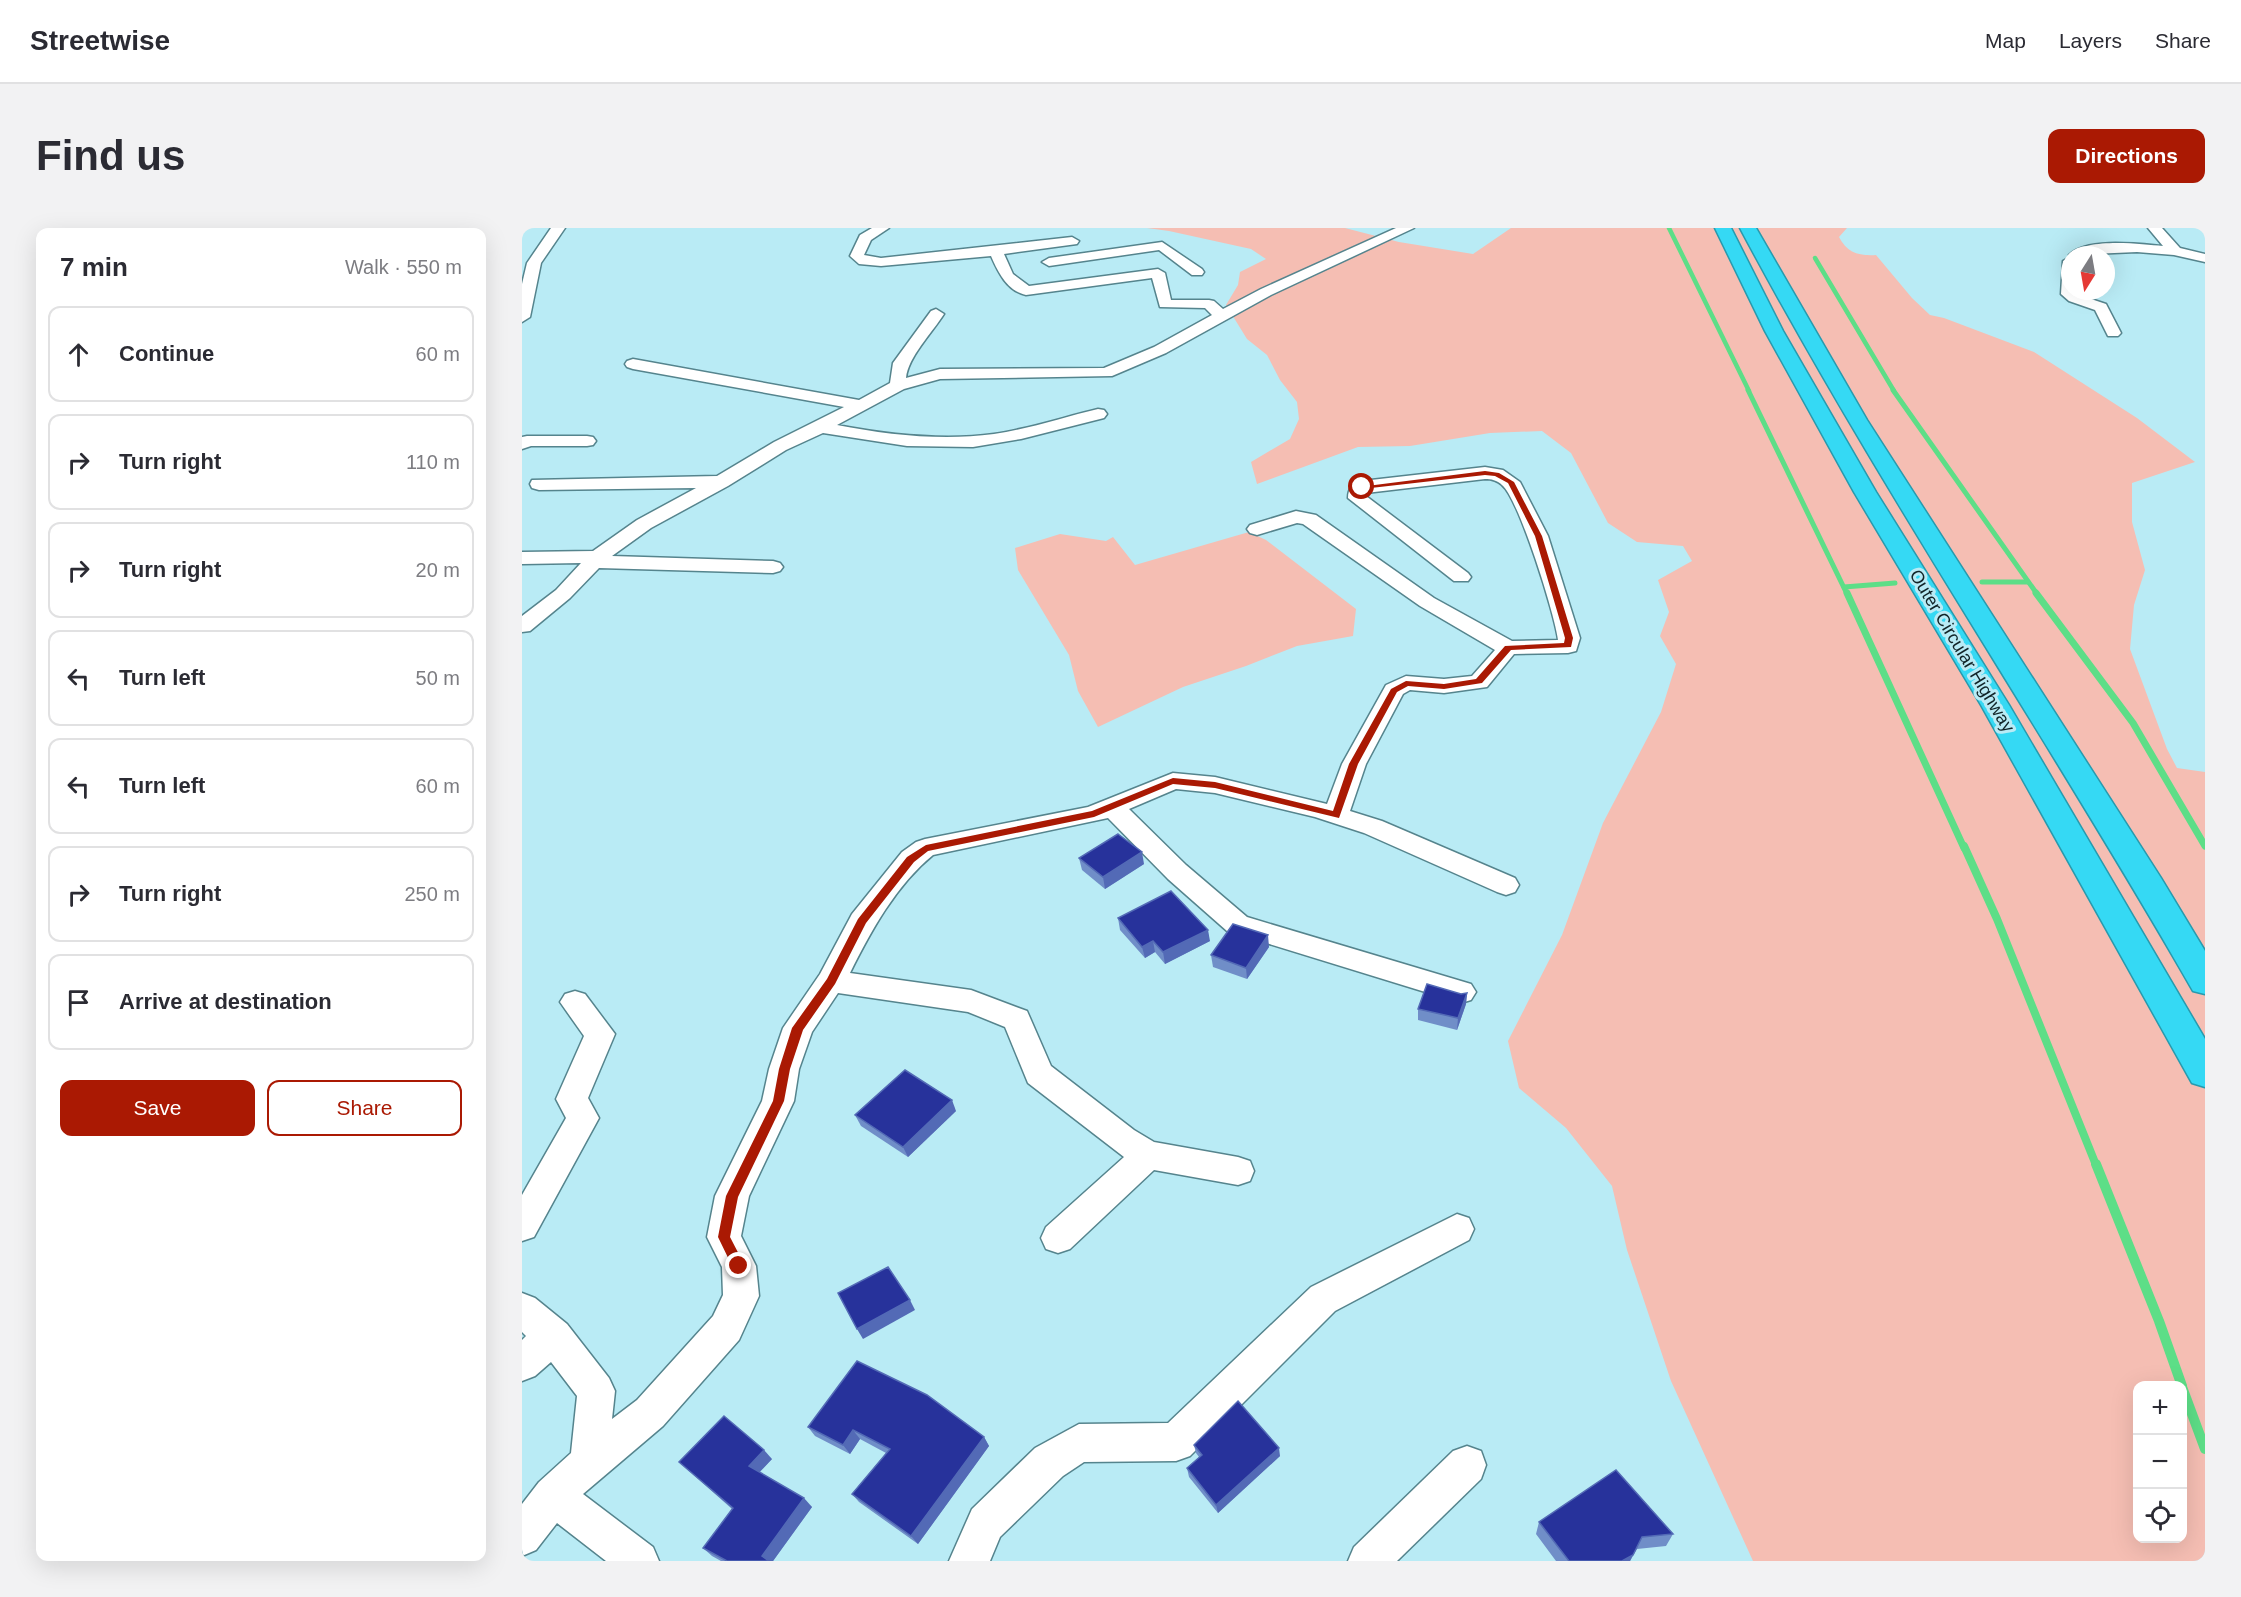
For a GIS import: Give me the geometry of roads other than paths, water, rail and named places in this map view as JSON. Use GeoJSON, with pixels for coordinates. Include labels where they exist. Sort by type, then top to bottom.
{"type":"FeatureCollection","features":[{"type":"Feature","properties":{"kind":"highway","name":"Outer Circular Highway"},"geometry":{"type":"LineString","coordinates":[[1722,228],[1764,312],[1865,492],[1995,705],[2205,1072]]}},
{"type":"Feature","properties":{"kind":"highway","name":"Outer Circular Highway"},"geometry":{"type":"LineString","coordinates":[[1748,228],[1804,334],[1908,504],[2134,861],[2205,981]]}},
{"type":"Feature","properties":{"kind":"street"},"geometry":{"type":"LineString","coordinates":[[522,317],[534,263],[558,228]]}},
{"type":"Feature","properties":{"kind":"street"},"geometry":{"type":"LineString","coordinates":[[882,228],[865,238],[856,256],[864,261],[881,262],[1072,241]]}},
{"type":"Feature","properties":{"kind":"street"},"geometry":{"type":"LineString","coordinates":[[522,626],[563,594],[596,560],[644,524],[722,482],[780,446],[821,427],[898,385],[940,374],[1106,373],[1160,350],[1266,292],[1407,228]]}},
{"type":"Feature","properties":{"kind":"street"},"geometry":{"type":"LineString","coordinates":[[2155,228],[2174,251],[2181,255],[2205,258]]}},
{"type":"Feature","properties":{"kind":"street"},"geometry":{"type":"LineString","coordinates":[[1036,264],[1162,246],[1197,272]]}},
{"type":"Feature","properties":{"kind":"street"},"geometry":{"type":"LineString","coordinates":[[2115,249],[2174,251]]}},
{"type":"Feature","properties":{"kind":"street"},"geometry":{"type":"LineString","coordinates":[[996,251],[1026,291],[1158,273],[1165,304],[1209,304],[1223,317]]}},
{"type":"Feature","properties":{"kind":"street"},"geometry":{"type":"LineString","coordinates":[[2080,300],[2101,307],[2113,333]]}},
{"type":"Feature","properties":{"kind":"street"},"geometry":{"type":"LineString","coordinates":[[898,385],[896,372],[936,314]]}},
{"type":"Feature","properties":{"kind":"street"},"geometry":{"type":"LineString","coordinates":[[633,364],[860,405]]}},
{"type":"Feature","properties":{"kind":"street"},"geometry":{"type":"LineString","coordinates":[[821,427],[871,437],[926,443],[994,439],[1098,414]]}},
{"type":"Feature","properties":{"kind":"street"},"geometry":{"type":"LineString","coordinates":[[522,444],[527,441],[587,441]]}},
{"type":"Feature","properties":{"kind":"street"},"geometry":{"type":"LineString","coordinates":[[1257,529],[1296,517],[1309,519],[1427,602],[1508,648],[1568,646],[1569,638],[1538,536],[1511,482],[1497,474],[1485,473],[1362,487],[1357,492],[1357,498],[1461,577]]}},
{"type":"Feature","properties":{"kind":"street"},"geometry":{"type":"LineString","coordinates":[[539,484],[722,482]]}},
{"type":"Feature","properties":{"kind":"street"},"geometry":{"type":"LineString","coordinates":[[522,558],[773,567]]}},
{"type":"Feature","properties":{"kind":"street"},"geometry":{"type":"LineString","coordinates":[[1336,815],[1354,764],[1394,690],[1406,683],[1444,687],[1479,682],[1508,648]]}},
{"type":"Feature","properties":{"kind":"street"},"geometry":{"type":"LineString","coordinates":[[522,1536],[553,1496],[589,1462],[650,1413],[726,1328],[741,1296],[739,1266],[724,1237],[732,1196],[778,1101],[784,1069],[798,1028],[831,981],[862,921],[910,859],[926,848],[1094,814],[1173,781],[1215,785],[1336,815],[1373,827],[1506,885]]}},
{"type":"Feature","properties":{"kind":"street"},"geometry":{"type":"LineString","coordinates":[[1112,807],[1178,872],[1237,924],[1461,992]]}},
{"type":"Feature","properties":{"kind":"street"},"geometry":{"type":"LineString","coordinates":[[831,981],[971,1001],[1017,1019],[1039,1074],[1122,1140],[1148,1155],[1238,1172]]}},
{"type":"Feature","properties":{"kind":"street"},"geometry":{"type":"LineString","coordinates":[[522,1226],[583,1118],[572,1099],[600,1034],[576,1002]]}},
{"type":"Feature","properties":{"kind":"street"},"geometry":{"type":"LineString","coordinates":[[1058,1238],[1148,1155]]}},
{"type":"Feature","properties":{"kind":"street"},"geometry":{"type":"LineString","coordinates":[[969,1561],[986,1523],[1049,1462],[1079,1443],[1176,1442],[1323,1299],[1457,1229]]}},
{"type":"Feature","properties":{"kind":"street"},"geometry":{"type":"LineString","coordinates":[[522,1310],[554,1336],[596,1391],[589,1462]]}},
{"type":"Feature","properties":{"kind":"street"},"geometry":{"type":"LineString","coordinates":[[522,1363],[554,1336]]}},
{"type":"Feature","properties":{"kind":"street"},"geometry":{"type":"LineString","coordinates":[[1368,1561],[1467,1465]]}},
{"type":"Feature","properties":{"kind":"street"},"geometry":{"type":"LineString","coordinates":[[553,1496],[639,1561]]}},
{"type":"Feature","properties":{"kind":"waterway"},"geometry":{"type":"LineString","coordinates":[[1669,228],[1749,391]]}},
{"type":"Feature","properties":{"kind":"waterway"},"geometry":{"type":"LineString","coordinates":[[1815,258],[1894,391]]}},
{"type":"Feature","properties":{"kind":"waterway"},"geometry":{"type":"LineString","coordinates":[[1748,390],[1847,594]]}},
{"type":"Feature","properties":{"kind":"waterway"},"geometry":{"type":"LineString","coordinates":[[1893,390],[2037,594]]}},
{"type":"Feature","properties":{"kind":"waterway"},"geometry":{"type":"LineString","coordinates":[[1982,582],[2028,582]]}},
{"type":"Feature","properties":{"kind":"waterway"},"geometry":{"type":"LineString","coordinates":[[1844,587],[1895,583]]}},
{"type":"Feature","properties":{"kind":"waterway"},"geometry":{"type":"LineString","coordinates":[[1847,593],[1964,848]]}},
{"type":"Feature","properties":{"kind":"waterway"},"geometry":{"type":"LineString","coordinates":[[2036,593],[2133,723],[2205,846]]}},
{"type":"Feature","properties":{"kind":"waterway"},"geometry":{"type":"LineString","coordinates":[[1964,846],[1997,919],[2096,1165]]}},
{"type":"Feature","properties":{"kind":"waterway"},"geometry":{"type":"LineString","coordinates":[[2096,1164],[2159,1321],[2180,1381]]}},
{"type":"Feature","properties":{"kind":"waterway"},"geometry":{"type":"LineString","coordinates":[[2187,1400],[2205,1449]]}}]}
